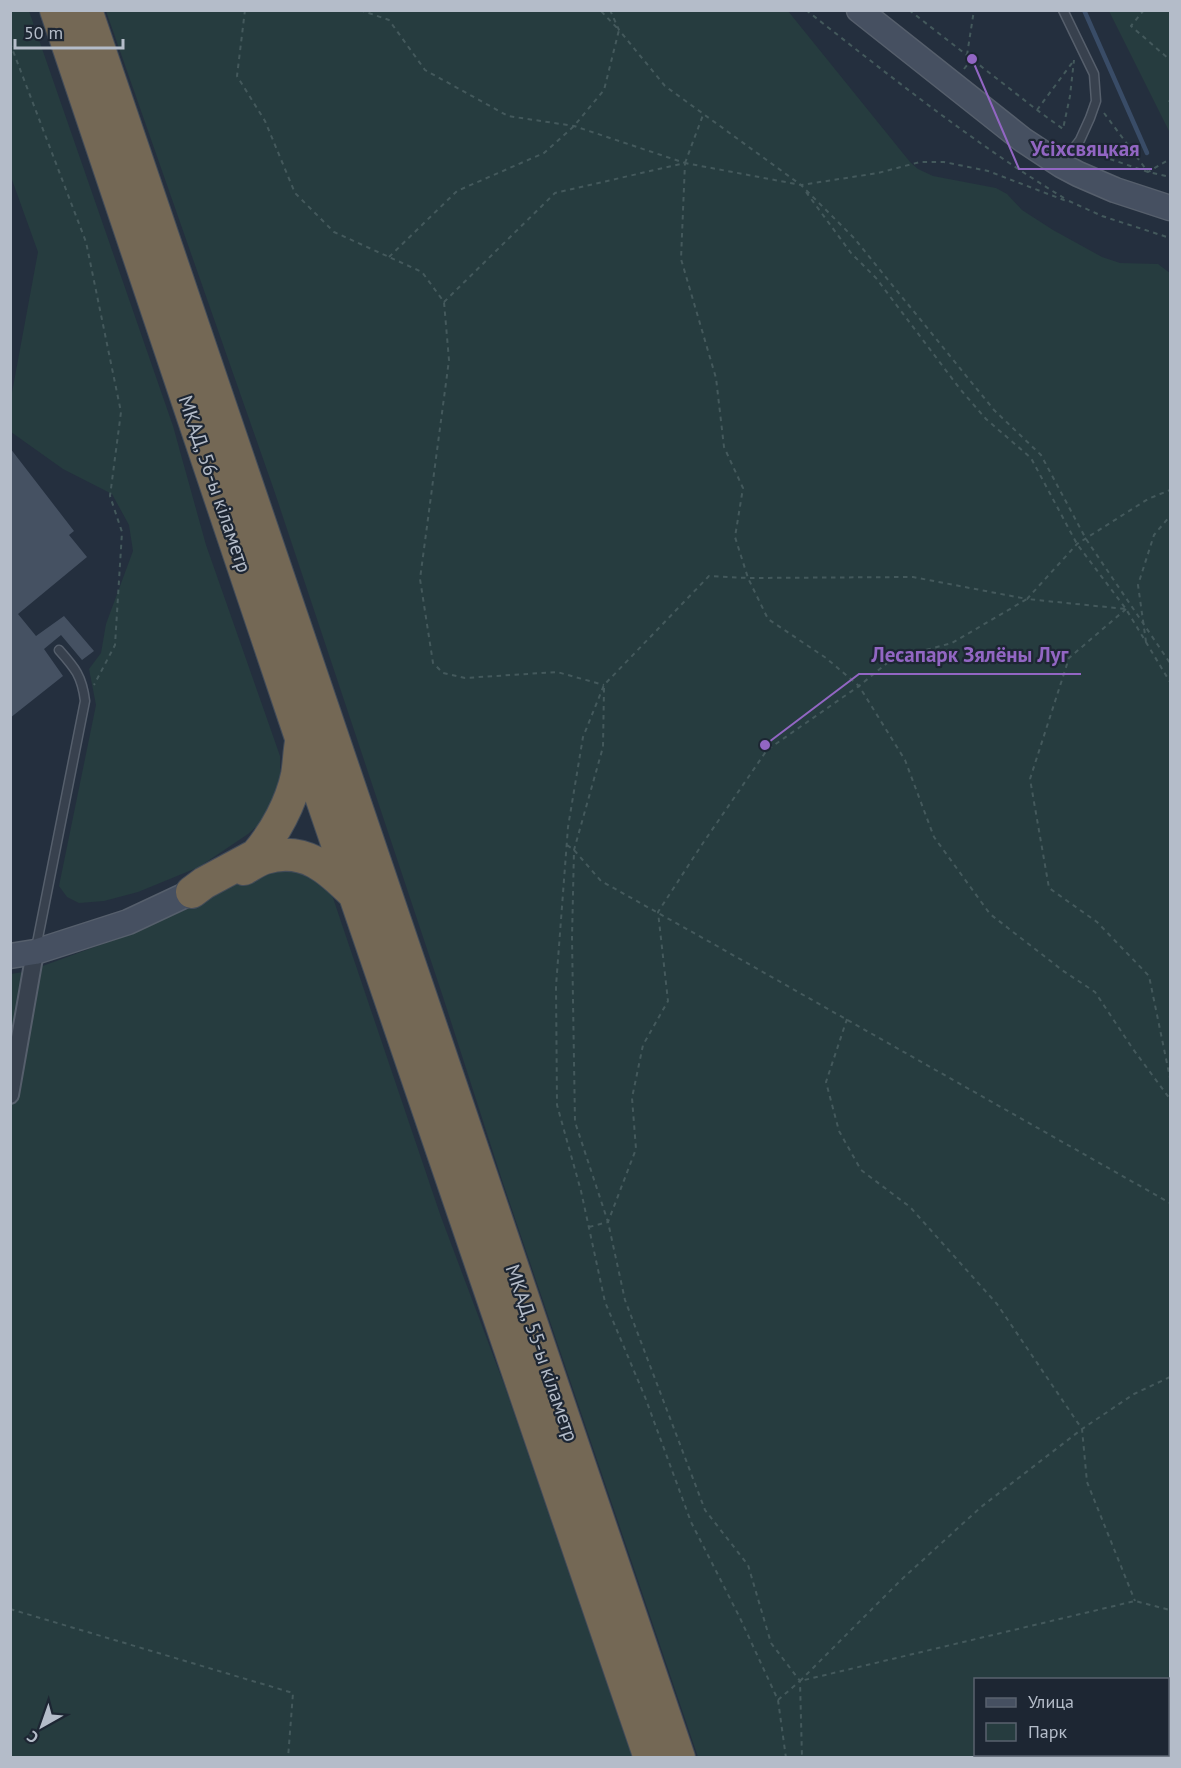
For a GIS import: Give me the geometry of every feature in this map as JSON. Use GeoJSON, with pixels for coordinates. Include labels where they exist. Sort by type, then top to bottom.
{"type":"FeatureCollection","features":[{"type":"Feature","properties":{"kind":"highway","name":"МКАД, 56-ы кіламетр"},"geometry":{"type":"LineString","coordinates":[[56,10],[301,738],[358,899],[390,952]]}},
{"type":"Feature","properties":{"kind":"highway","name":"МКАД, 56-ы кіламетр"},"geometry":{"type":"LineString","coordinates":[[86,10],[390,952]]}},
{"type":"Feature","properties":{"kind":"highway"},"geometry":{"type":"LineString","coordinates":[[192,892],[256,855],[262,848],[288,803],[297,776],[301,738]]}},
{"type":"Feature","properties":{"kind":"highway"},"geometry":{"type":"LineString","coordinates":[[192,892],[206,889],[264,858],[283,855],[308,858],[333,873],[358,899]]}},
{"type":"Feature","properties":{"kind":"highway","name":"МКАД, 55-ы кіламетр"},"geometry":{"type":"LineString","coordinates":[[390,952],[650,1758]]}},
{"type":"Feature","properties":{"kind":"highway","name":"МКАД, 55-ы кіламетр"},"geometry":{"type":"LineString","coordinates":[[390,952],[679,1758]]}},
{"type":"Feature","properties":{"kind":"main road"},"geometry":{"type":"LineString","coordinates":[[859,10],[1014,133],[1061,165],[1107,187],[1170,208]]}},
{"type":"Feature","properties":{"kind":"main road"},"geometry":{"type":"LineString","coordinates":[[10,956],[35,952],[128,922],[192,892]]}},
{"type":"Feature","properties":{"kind":"street"},"geometry":{"type":"LineString","coordinates":[[10,1095],[35,952]]}},
{"type":"Feature","properties":{"kind":"lane"},"geometry":{"type":"LineString","coordinates":[[1061,165],[1080,140],[1096,101],[1094,74],[1063,10]]}},
{"type":"Feature","properties":{"kind":"lane"},"geometry":{"type":"LineString","coordinates":[[35,952],[85,701],[83,683],[74,667],[59,650]]}},
{"type":"Feature","properties":{"kind":"path"},"geometry":{"type":"LineString","coordinates":[[245,10],[237,76],[266,121],[295,194],[334,232],[422,272],[444,302],[449,360],[420,579],[433,663],[443,673],[465,678],[557,672],[604,685]]}},
{"type":"Feature","properties":{"kind":"path"},"geometry":{"type":"LineString","coordinates":[[360,10],[389,20],[425,70],[508,116],[574,126],[685,163],[801,185],[878,173],[920,162],[944,162],[988,171],[1102,216],[1170,238]]}},
{"type":"Feature","properties":{"kind":"path"},"geometry":{"type":"LineString","coordinates":[[600,10],[665,86],[801,185],[854,238],[994,410],[1041,455],[1086,539],[1170,663]]}},
{"type":"Feature","properties":{"kind":"path"},"geometry":{"type":"LineString","coordinates":[[388,257],[457,191],[544,153],[574,126],[604,90],[619,30],[610,10]]}},
{"type":"Feature","properties":{"kind":"path"},"geometry":{"type":"LineString","coordinates":[[806,10],[912,94],[1007,162],[1069,202]]}},
{"type":"Feature","properties":{"kind":"path"},"geometry":{"type":"LineString","coordinates":[[909,10],[967,56],[1037,110],[1063,129],[1074,61],[1037,110]]}},
{"type":"Feature","properties":{"kind":"path"},"geometry":{"type":"LineString","coordinates":[[967,56],[974,10]]}},
{"type":"Feature","properties":{"kind":"path"},"geometry":{"type":"LineString","coordinates":[[1144,10],[1131,26],[1170,60]]}},
{"type":"Feature","properties":{"kind":"path"},"geometry":{"type":"LineString","coordinates":[[10,43],[86,242],[121,412],[110,496],[122,532],[115,645],[85,701]]}},
{"type":"Feature","properties":{"kind":"path"},"geometry":{"type":"LineString","coordinates":[[1096,101],[1148,172]]}},
{"type":"Feature","properties":{"kind":"path"},"geometry":{"type":"LineString","coordinates":[[704,114],[685,163],[681,259],[716,378],[724,447],[743,488],[735,537],[748,578],[768,619],[826,657],[859,686],[905,760],[934,837],[990,914],[1062,970],[1095,992],[1170,1099]]}},
{"type":"Feature","properties":{"kind":"path"},"geometry":{"type":"LineString","coordinates":[[1110,159],[1170,177]]}},
{"type":"Feature","properties":{"kind":"path"},"geometry":{"type":"LineString","coordinates":[[1148,172],[1170,159]]}},
{"type":"Feature","properties":{"kind":"path"},"geometry":{"type":"LineString","coordinates":[[444,302],[555,193],[685,163]]}},
{"type":"Feature","properties":{"kind":"path"},"geometry":{"type":"LineString","coordinates":[[801,185],[851,253],[876,278],[960,389],[986,419],[1030,458],[1077,544],[1126,609],[1170,682]]}},
{"type":"Feature","properties":{"kind":"path"},"geometry":{"type":"LineString","coordinates":[[608,1222],[636,1149],[632,1098],[643,1045],[668,1002],[658,912],[767,750],[859,686],[892,659],[952,643],[1027,599],[1077,544],[1148,499],[1170,490]]}},
{"type":"Feature","properties":{"kind":"path"},"geometry":{"type":"LineString","coordinates":[[1146,643],[1138,585],[1154,535],[1170,516]]}},
{"type":"Feature","properties":{"kind":"path"},"geometry":{"type":"LineString","coordinates":[[786,1758],[777,1700],[740,1618],[691,1522],[645,1397],[605,1302],[581,1191],[557,1105],[556,986],[568,827],[584,737],[604,685],[709,576],[748,578],[913,577],[1027,599],[1126,609]]}},
{"type":"Feature","properties":{"kind":"path"},"geometry":{"type":"LineString","coordinates":[[1126,609],[1069,658],[1030,779],[1049,888],[1097,922],[1149,976],[1170,1078]]}},
{"type":"Feature","properties":{"kind":"path"},"geometry":{"type":"LineString","coordinates":[[604,685],[603,747],[574,850],[572,938],[575,1122],[608,1222],[625,1300],[705,1510],[748,1565],[771,1643],[800,1681],[802,1758]]}},
{"type":"Feature","properties":{"kind":"path"},"geometry":{"type":"LineString","coordinates":[[567,845],[601,881],[1170,1203]]}},
{"type":"Feature","properties":{"kind":"path"},"geometry":{"type":"LineString","coordinates":[[848,1019],[826,1082],[839,1131],[861,1170],[910,1207],[998,1304],[1082,1429],[1087,1482],[1135,1601]]}},
{"type":"Feature","properties":{"kind":"path"},"geometry":{"type":"LineString","coordinates":[[589,1227],[608,1222]]}},
{"type":"Feature","properties":{"kind":"path"},"geometry":{"type":"LineString","coordinates":[[777,1700],[800,1681],[901,1580],[981,1507],[1082,1429],[1134,1394],[1170,1377]]}},
{"type":"Feature","properties":{"kind":"path"},"geometry":{"type":"LineString","coordinates":[[800,1681],[1135,1601],[1170,1611]]}},
{"type":"Feature","properties":{"kind":"path"},"geometry":{"type":"LineString","coordinates":[[10,1609],[293,1693],[288,1758]]}},
{"type":"Feature","properties":{"kind":"green space"},"geometry":{"type":"Polygon","coordinates":[[[11,11],[29,11],[173,426],[206,545],[280,756],[280,782],[264,820],[248,834],[199,867],[138,892],[104,901],[79,903],[67,897],[59,886],[96,705],[89,669],[101,653],[106,624],[133,551],[129,525],[112,494],[63,469],[11,432],[11,398],[38,252],[11,177],[11,11]]]}},
{"type":"Feature","properties":{"kind":"green space"},"geometry":{"type":"Polygon","coordinates":[[[106,11],[788,11],[918,169],[933,176],[996,188],[1007,194],[1022,210],[1102,257],[1120,263],[1158,264],[1170,273],[1170,1757],[698,1757],[502,1180],[275,493],[106,11]]]}},
{"type":"Feature","properties":{"kind":"green space"},"geometry":{"type":"Polygon","coordinates":[[[1109,11],[1170,11],[1170,133],[1109,11]]]}},
{"type":"Feature","properties":{"kind":"green space"},"geometry":{"type":"Polygon","coordinates":[[[276,859],[322,875],[332,895],[441,1217],[505,1387],[632,1757],[11,1758],[11,974],[29,971],[130,934],[210,899],[208,894],[276,859]]]}},
{"type":"Feature","properties":{"kind":"building"},"geometry":{"type":"Polygon","coordinates":[[[10,448],[74,531],[69,535],[87,557],[18,614],[36,636],[64,616],[94,651],[82,660],[61,635],[44,649],[63,676],[10,718],[10,448]]]}},
{"type":"Feature","properties":{"kind":"waterway"},"geometry":{"type":"LineString","coordinates":[[1084,10],[1147,153]]}},
{"type":"Feature","properties":{"kind":"place","name":"Усіхсвяцкая"},"geometry":{"type":"Point","coordinates":[972,59]}},
{"type":"Feature","properties":{"kind":"place","name":"Лесапарк Зялёны Луг"},"geometry":{"type":"Point","coordinates":[765,745]}}]}
